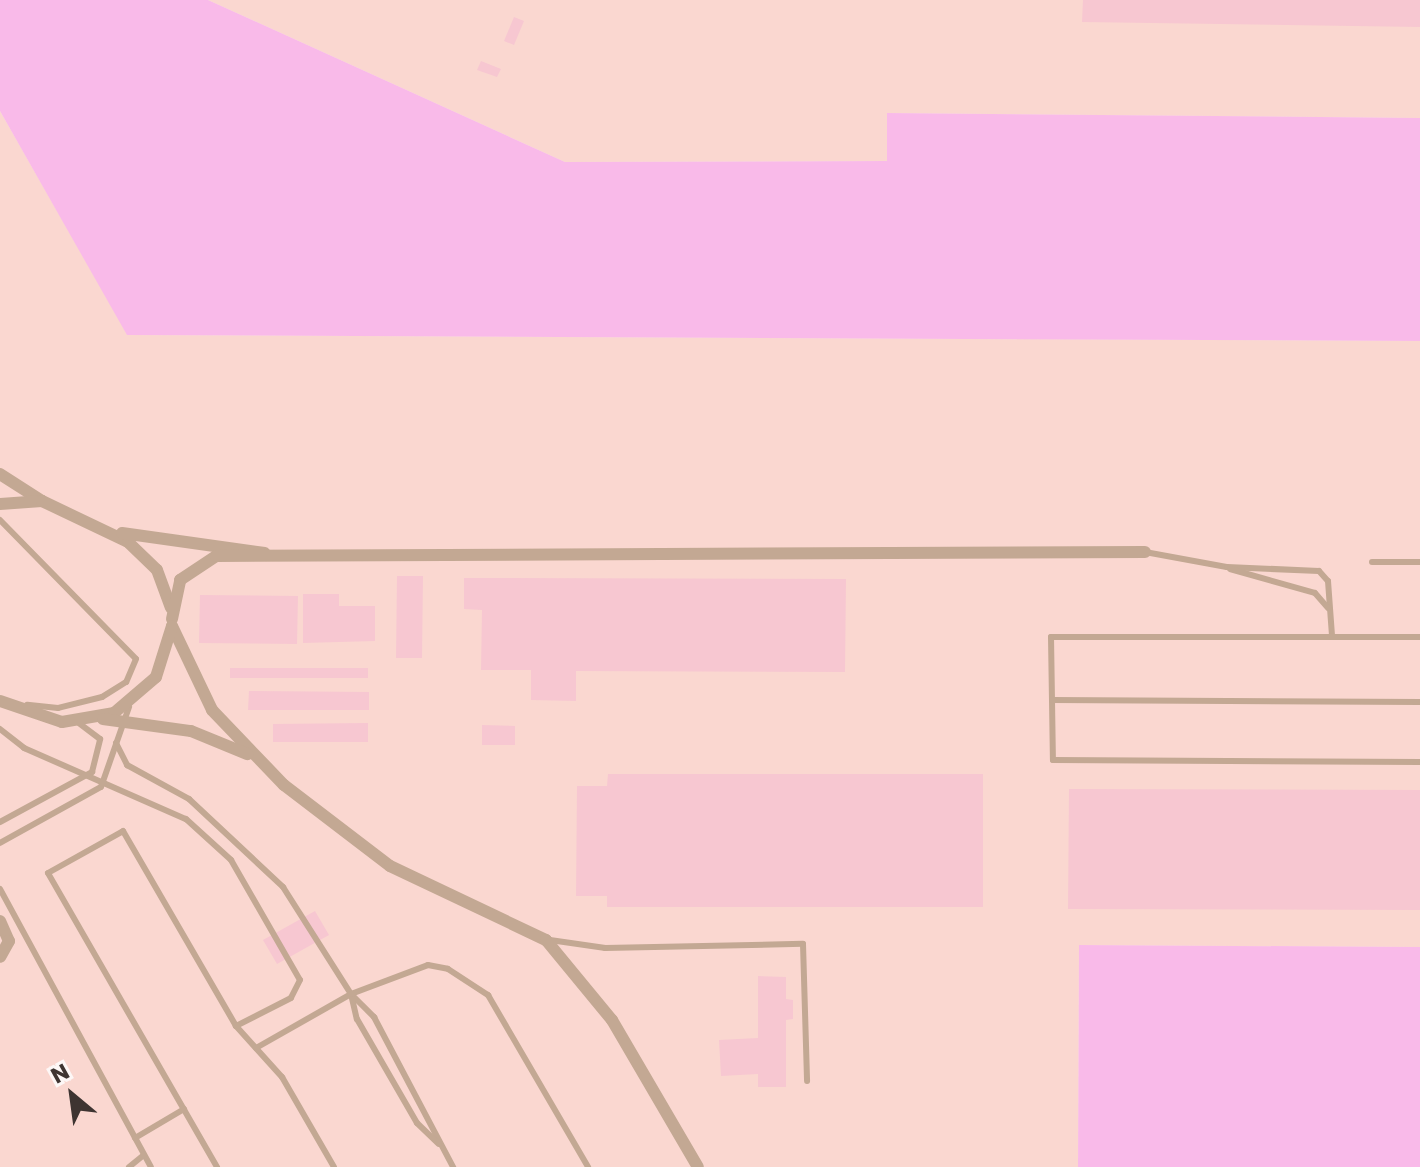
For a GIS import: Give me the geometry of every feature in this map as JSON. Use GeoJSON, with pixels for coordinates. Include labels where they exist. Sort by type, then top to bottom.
{"type":"FeatureCollection","features":[{"type":"Feature","properties":{"kind":"street"},"geometry":{"type":"LineString","coordinates":[[0,474],[42,501],[110,531],[157,570],[172,622],[212,710],[252,756],[390,866],[546,940],[612,1020],[698,1167]]}},
{"type":"Feature","properties":{"kind":"street"},"geometry":{"type":"LineString","coordinates":[[0,504],[42,501]]}},
{"type":"Feature","properties":{"kind":"street"},"geometry":{"type":"LineString","coordinates":[[110,531],[243,544],[272,555]]}},
{"type":"Feature","properties":{"kind":"street"},"geometry":{"type":"LineString","coordinates":[[100,719],[137,698],[162,665],[180,580],[198,564],[216,556],[1145,552]]}},
{"type":"Feature","properties":{"kind":"street"},"geometry":{"type":"LineString","coordinates":[[0,700],[75,723],[121,720],[191,731],[252,756]]}},
{"type":"Feature","properties":{"kind":"street"},"geometry":{"type":"LineString","coordinates":[[0,921],[9,941],[0,957]]}},
{"type":"Feature","properties":{"kind":"lane"},"geometry":{"type":"LineString","coordinates":[[0,520],[127,642],[137,664],[119,688],[75,705],[0,700]]}},
{"type":"Feature","properties":{"kind":"lane"},"geometry":{"type":"LineString","coordinates":[[1145,552],[1227,567],[1315,593],[1330,615]]}},
{"type":"Feature","properties":{"kind":"lane"},"geometry":{"type":"LineString","coordinates":[[1372,562],[1420,562]]}},
{"type":"Feature","properties":{"kind":"lane"},"geometry":{"type":"LineString","coordinates":[[1227,567],[1319,571],[1328,581],[1332,636]]}},
{"type":"Feature","properties":{"kind":"lane"},"geometry":{"type":"LineString","coordinates":[[1420,637],[1051,637],[1053,760],[1420,762]]}},
{"type":"Feature","properties":{"kind":"lane"},"geometry":{"type":"LineString","coordinates":[[0,843],[104,784],[121,720],[137,698]]}},
{"type":"Feature","properties":{"kind":"lane"},"geometry":{"type":"LineString","coordinates":[[1052,700],[1420,702]]}},
{"type":"Feature","properties":{"kind":"lane"},"geometry":{"type":"LineString","coordinates":[[0,822],[88,776],[100,739],[90,726],[75,723]]}},
{"type":"Feature","properties":{"kind":"lane"},"geometry":{"type":"LineString","coordinates":[[0,729],[24,748],[186,819],[221,848],[298,975],[291,998],[236,1026]]}},
{"type":"Feature","properties":{"kind":"lane"},"geometry":{"type":"LineString","coordinates":[[116,743],[127,765],[189,799],[274,876],[351,994],[374,1017],[434,1120],[439,1144]]}},
{"type":"Feature","properties":{"kind":"lane"},"geometry":{"type":"LineString","coordinates":[[217,1167],[48,873],[123,831],[236,1026],[282,1077],[334,1167]]}},
{"type":"Feature","properties":{"kind":"lane"},"geometry":{"type":"LineString","coordinates":[[0,889],[151,1167]]}},
{"type":"Feature","properties":{"kind":"lane"},"geometry":{"type":"LineString","coordinates":[[546,940],[605,948],[803,944],[807,1081]]}},
{"type":"Feature","properties":{"kind":"lane"},"geometry":{"type":"LineString","coordinates":[[256,1048],[351,994],[428,965],[479,987],[588,1167]]}},
{"type":"Feature","properties":{"kind":"lane"},"geometry":{"type":"LineString","coordinates":[[351,994],[357,1019],[417,1123],[439,1144],[453,1167]]}},
{"type":"Feature","properties":{"kind":"lane"},"geometry":{"type":"LineString","coordinates":[[135,1138],[184,1109]]}},
{"type":"Feature","properties":{"kind":"lane"},"geometry":{"type":"LineString","coordinates":[[129,1167],[144,1155]]}},
{"type":"Feature","properties":{"kind":"shaded area"},"geometry":{"type":"Polygon","coordinates":[[[0,0],[208,0],[565,162],[887,161],[887,113],[1420,118],[1420,341],[127,335],[0,111],[0,0]]]}},
{"type":"Feature","properties":{"kind":"shaded area"},"geometry":{"type":"Polygon","coordinates":[[[208,0],[1420,0],[1420,118],[888,113],[887,161],[565,162],[208,0]]]}},
{"type":"Feature","properties":{"kind":"shaded area"},"geometry":{"type":"Polygon","coordinates":[[[0,111],[128,335],[1420,341],[1420,947],[1079,945],[1078,1167],[0,1167],[0,111]]]}},
{"type":"Feature","properties":{"kind":"shaded area"},"geometry":{"type":"Polygon","coordinates":[[[1079,945],[1420,947],[1420,1167],[1078,1167],[1079,945]]]}},
{"type":"Feature","properties":{"kind":"building"},"geometry":{"type":"Polygon","coordinates":[[[1083,0],[1420,0],[1420,27],[1082,22],[1083,0]]]}},
{"type":"Feature","properties":{"kind":"building"},"geometry":{"type":"Polygon","coordinates":[[[514,17],[524,21],[514,45],[504,41],[514,17]]]}},
{"type":"Feature","properties":{"kind":"building"},"geometry":{"type":"Polygon","coordinates":[[[481,61],[501,69],[497,77],[477,70],[481,61]]]}},
{"type":"Feature","properties":{"kind":"building"},"geometry":{"type":"Polygon","coordinates":[[[397,576],[423,576],[422,658],[396,658],[397,576]]]}},
{"type":"Feature","properties":{"kind":"building"},"geometry":{"type":"Polygon","coordinates":[[[464,578],[846,579],[845,672],[576,671],[576,701],[531,700],[531,670],[481,670],[482,610],[464,609],[464,578]]]}},
{"type":"Feature","properties":{"kind":"building"},"geometry":{"type":"Polygon","coordinates":[[[303,594],[339,594],[339,606],[375,606],[375,641],[303,643],[303,594]]]}},
{"type":"Feature","properties":{"kind":"building"},"geometry":{"type":"Polygon","coordinates":[[[200,595],[298,596],[297,644],[199,643],[200,595]]]}},
{"type":"Feature","properties":{"kind":"building"},"geometry":{"type":"Polygon","coordinates":[[[230,668],[368,668],[368,678],[230,678],[230,668]]]}},
{"type":"Feature","properties":{"kind":"building"},"geometry":{"type":"Polygon","coordinates":[[[249,691],[369,692],[369,710],[248,710],[249,691]]]}},
{"type":"Feature","properties":{"kind":"building"},"geometry":{"type":"Polygon","coordinates":[[[368,723],[368,742],[273,742],[273,724],[368,723]]]}},
{"type":"Feature","properties":{"kind":"building"},"geometry":{"type":"Polygon","coordinates":[[[482,725],[515,726],[515,745],[482,745],[482,725]]]}},
{"type":"Feature","properties":{"kind":"building"},"geometry":{"type":"Polygon","coordinates":[[[608,774],[983,774],[983,907],[607,907],[607,896],[576,896],[577,786],[607,786],[608,774]]]}},
{"type":"Feature","properties":{"kind":"building"},"geometry":{"type":"Polygon","coordinates":[[[1069,789],[1420,790],[1420,910],[1068,909],[1069,789]]]}},
{"type":"Feature","properties":{"kind":"building"},"geometry":{"type":"Polygon","coordinates":[[[315,911],[329,935],[277,964],[263,940],[315,911]]]}},
{"type":"Feature","properties":{"kind":"building"},"geometry":{"type":"Polygon","coordinates":[[[758,976],[786,977],[786,999],[793,1000],[793,1019],[786,1020],[786,1087],[758,1087],[758,1074],[721,1076],[719,1040],[758,1038],[758,976]]]}}]}
